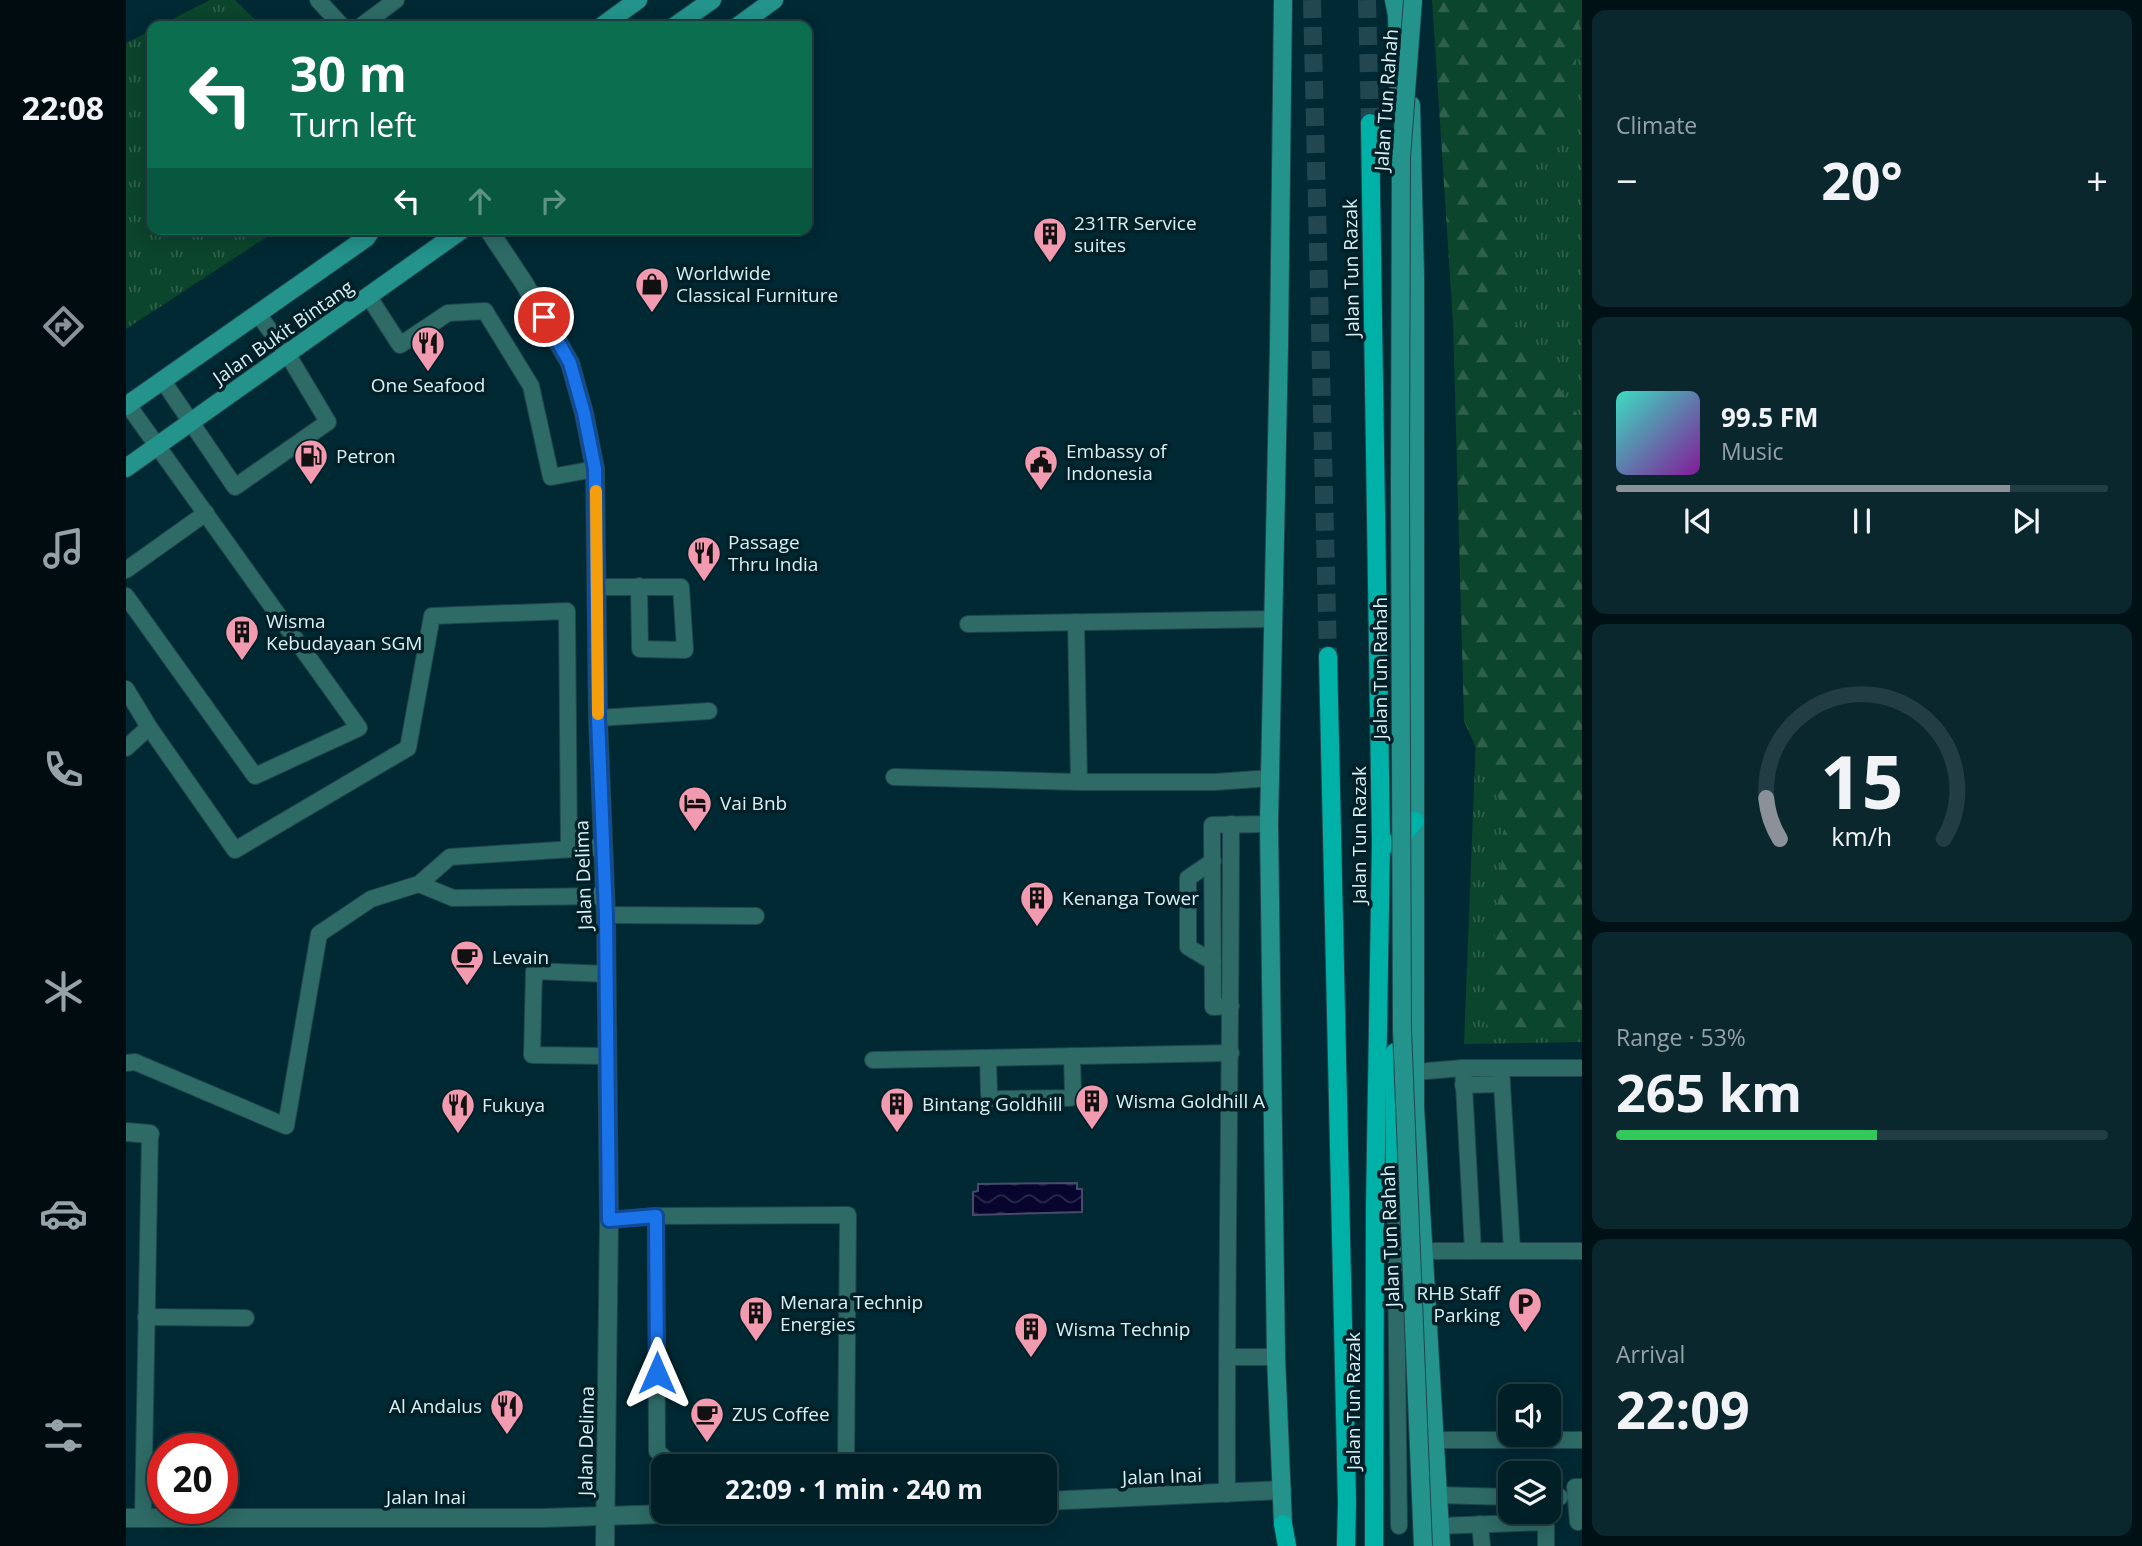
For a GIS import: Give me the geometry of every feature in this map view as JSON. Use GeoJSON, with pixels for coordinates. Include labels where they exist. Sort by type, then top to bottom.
{"type":"FeatureCollection","features":[{"type":"Feature","properties":{"kind":"main road"},"geometry":{"type":"LineString","coordinates":[[609,21],[638,0]]}},
{"type":"Feature","properties":{"kind":"main road"},"geometry":{"type":"LineString","coordinates":[[682,21],[712,0]]}},
{"type":"Feature","properties":{"kind":"main road"},"geometry":{"type":"LineString","coordinates":[[745,21],[774,0]]}},
{"type":"Feature","properties":{"kind":"main road"},"geometry":{"type":"LineString","coordinates":[[1283,0],[1269,824],[1276,1357],[1283,1524],[1287,1546]]}},
{"type":"Feature","properties":{"kind":"main road"},"geometry":{"type":"LineString","coordinates":[[1394,0],[1397,15],[1401,157]]}},
{"type":"Feature","properties":{"kind":"main road"},"geometry":{"type":"LineString","coordinates":[[1411,0],[1415,276],[1415,1107],[1441,1546]]}},
{"type":"Feature","properties":{"kind":"main road","name":"Jalan Tun Rahah"},"geometry":{"type":"LineString","coordinates":[[1411,0],[1401,157],[1402,1030],[1423,1546]]}},
{"type":"Feature","properties":{"kind":"main road","name":"Jalan Tun Razak"},"geometry":{"type":"LineString","coordinates":[[1370,123],[1381,843],[1374,1546]]}},
{"type":"Feature","properties":{"kind":"main road","name":"Jalan Bukit Bintang"},"geometry":{"type":"LineString","coordinates":[[127,405],[370,235]]}},
{"type":"Feature","properties":{"kind":"main road","name":"Jalan Bukit Bintang"},"geometry":{"type":"LineString","coordinates":[[126,468],[455,235]]}},
{"type":"Feature","properties":{"kind":"main road","name":"Jalan Tun Razak"},"geometry":{"type":"LineString","coordinates":[[1328,656],[1346,1546]]}},
{"type":"Feature","properties":{"kind":"main road"},"geometry":{"type":"LineString","coordinates":[[1395,1163],[1396,842],[1415,821]]}},
{"type":"Feature","properties":{"kind":"main road"},"geometry":{"type":"LineString","coordinates":[[1377,1126],[1395,1163]]}},
{"type":"Feature","properties":{"kind":"street","name":"Jalan Delima"},"geometry":{"type":"LineString","coordinates":[[492,235],[570,363],[584,413],[595,469],[598,718],[607,974],[609,1220],[605,1546]]}},
{"type":"Feature","properties":{"kind":"street"},"geometry":{"type":"LineString","coordinates":[[126,1132],[150,1134]]}},
{"type":"Feature","properties":{"kind":"street","name":"Jalan Inai"},"geometry":{"type":"LineString","coordinates":[[1057,1501],[1282,1490]]}},
{"type":"Feature","properties":{"kind":"street","name":"Jalan Inai"},"geometry":{"type":"LineString","coordinates":[[134,1519],[651,1514]]}},
{"type":"Feature","properties":{"kind":"lane"},"geometry":{"type":"LineString","coordinates":[[318,0],[337,21]]}},
{"type":"Feature","properties":{"kind":"lane"},"geometry":{"type":"LineString","coordinates":[[368,21],[396,0]]}},
{"type":"Feature","properties":{"kind":"lane"},"geometry":{"type":"LineString","coordinates":[[369,298],[400,345],[449,313],[485,311],[531,386],[551,477],[595,469]]}},
{"type":"Feature","properties":{"kind":"lane"},"geometry":{"type":"LineString","coordinates":[[163,381],[235,487],[328,422],[288,355],[258,314]]}},
{"type":"Feature","properties":{"kind":"lane"},"geometry":{"type":"LineString","coordinates":[[126,596],[255,776],[359,728],[127,405]]}},
{"type":"Feature","properties":{"kind":"lane"},"geometry":{"type":"LineString","coordinates":[[126,570],[206,513]]}},
{"type":"Feature","properties":{"kind":"lane"},"geometry":{"type":"LineString","coordinates":[[596,587],[639,586],[681,587],[685,650],[640,649],[639,586]]}},
{"type":"Feature","properties":{"kind":"lane"},"geometry":{"type":"LineString","coordinates":[[126,689],[149,727],[236,850],[408,748],[432,616],[567,611],[569,849]]}},
{"type":"Feature","properties":{"kind":"lane"},"geometry":{"type":"LineString","coordinates":[[968,624],[1274,619]]}},
{"type":"Feature","properties":{"kind":"lane"},"geometry":{"type":"LineString","coordinates":[[1076,622],[1079,782]]}},
{"type":"Feature","properties":{"kind":"lane"},"geometry":{"type":"LineString","coordinates":[[598,718],[709,712]]}},
{"type":"Feature","properties":{"kind":"lane"},"geometry":{"type":"LineString","coordinates":[[126,748],[149,727]]}},
{"type":"Feature","properties":{"kind":"lane"},"geometry":{"type":"LineString","coordinates":[[894,778],[1216,782],[1271,778]]}},
{"type":"Feature","properties":{"kind":"lane"},"geometry":{"type":"LineString","coordinates":[[1227,1494],[1231,824]]}},
{"type":"Feature","properties":{"kind":"lane"},"geometry":{"type":"LineString","coordinates":[[1231,1006],[1213,1007],[1212,825],[1269,824]]}},
{"type":"Feature","properties":{"kind":"lane"},"geometry":{"type":"LineString","coordinates":[[126,1063],[135,1062],[286,1126],[319,934],[370,900],[419,884],[450,857],[604,847]]}},
{"type":"Feature","properties":{"kind":"lane"},"geometry":{"type":"LineString","coordinates":[[450,857],[442,878],[453,898]]}},
{"type":"Feature","properties":{"kind":"lane"},"geometry":{"type":"LineString","coordinates":[[1213,861],[1188,878],[1188,947],[1213,962]]}},
{"type":"Feature","properties":{"kind":"lane"},"geometry":{"type":"LineString","coordinates":[[419,884],[453,898],[606,896]]}},
{"type":"Feature","properties":{"kind":"lane"},"geometry":{"type":"LineString","coordinates":[[606,915],[756,916]]}},
{"type":"Feature","properties":{"kind":"lane"},"geometry":{"type":"LineString","coordinates":[[606,1056],[532,1055],[534,971],[607,974]]}},
{"type":"Feature","properties":{"kind":"lane"},"geometry":{"type":"LineString","coordinates":[[873,1060],[1231,1053]]}},
{"type":"Feature","properties":{"kind":"lane"},"geometry":{"type":"LineString","coordinates":[[988,1058],[989,1094],[993,1099],[1070,1098],[1073,1093],[1072,1056]]}},
{"type":"Feature","properties":{"kind":"lane"},"geometry":{"type":"LineString","coordinates":[[1415,1072],[1463,1068],[1502,1076]]}},
{"type":"Feature","properties":{"kind":"lane"},"geometry":{"type":"LineString","coordinates":[[1463,1068],[1473,1251]]}},
{"type":"Feature","properties":{"kind":"lane"},"geometry":{"type":"LineString","coordinates":[[1464,1085],[1502,1076],[1582,1068]]}},
{"type":"Feature","properties":{"kind":"lane"},"geometry":{"type":"LineString","coordinates":[[1502,1076],[1512,1250]]}},
{"type":"Feature","properties":{"kind":"lane"},"geometry":{"type":"LineString","coordinates":[[134,1519],[146,1317],[150,1134]]}},
{"type":"Feature","properties":{"kind":"lane"},"geometry":{"type":"LineString","coordinates":[[1395,1163],[1399,1526]]}},
{"type":"Feature","properties":{"kind":"lane"},"geometry":{"type":"LineString","coordinates":[[609,1220],[656,1216],[848,1215],[846,1454]]}},
{"type":"Feature","properties":{"kind":"lane"},"geometry":{"type":"LineString","coordinates":[[656,1216],[657,1451],[660,1454]]}},
{"type":"Feature","properties":{"kind":"lane"},"geometry":{"type":"LineString","coordinates":[[1425,1251],[1582,1251]]}},
{"type":"Feature","properties":{"kind":"lane"},"geometry":{"type":"LineString","coordinates":[[146,1317],[246,1318]]}},
{"type":"Feature","properties":{"kind":"lane"},"geometry":{"type":"LineString","coordinates":[[1227,1357],[1276,1357]]}},
{"type":"Feature","properties":{"kind":"lane"},"geometry":{"type":"LineString","coordinates":[[1434,1440],[1582,1440]]}},
{"type":"Feature","properties":{"kind":"lane"},"geometry":{"type":"LineString","coordinates":[[1578,1522],[1575,1487],[1582,1487]]}},
{"type":"Feature","properties":{"kind":"lane"},"geometry":{"type":"LineString","coordinates":[[1437,1495],[1498,1497]]}},
{"type":"Feature","properties":{"kind":"lane"},"geometry":{"type":"LineString","coordinates":[[1439,1525],[1546,1522],[1546,1546]]}},
{"type":"Feature","properties":{"kind":"lane"},"geometry":{"type":"LineString","coordinates":[[1479,1524],[1482,1546]]}},
{"type":"Feature","properties":{"kind":"green space"},"geometry":{"type":"Polygon","coordinates":[[[210,0],[235,0],[257,21],[169,21],[210,0]]]}},
{"type":"Feature","properties":{"kind":"green space"},"geometry":{"type":"Polygon","coordinates":[[[1432,0],[1581,0],[1572,112],[1515,183],[1507,311],[1582,421],[1582,1031],[1486,1028],[1506,815],[1464,721],[1453,323],[1432,0]]]}},
{"type":"Feature","properties":{"kind":"green space"},"geometry":{"type":"Polygon","coordinates":[[[1462,0],[1582,0],[1582,1042],[1464,1044],[1485,505],[1462,0]]]}},
{"type":"Feature","properties":{"kind":"green space"},"geometry":{"type":"Polygon","coordinates":[[[147,32],[147,235],[270,235],[126,329],[126,43],[147,32]]]}},
{"type":"Feature","properties":{"kind":"water"},"geometry":{"type":"Polygon","coordinates":[[[1077,1183],[1077,1189],[1082,1189],[1082,1212],[973,1215],[973,1192],[978,1191],[978,1184],[1077,1183]]]}},
{"type":"Feature","properties":{"kind":"tunnel"},"geometry":{"type":"LineString","coordinates":[[1312,0],[1328,656]]}},
{"type":"Feature","properties":{"kind":"tunnel"},"geometry":{"type":"LineString","coordinates":[[1367,0],[1370,123]]}},
{"type":"Feature","properties":{"kind":"slow traffic"},"geometry":{"type":"LineString","coordinates":[[596,491],[598,714]]}},
{"type":"Feature","properties":{"kind":"place","name":"231TR Service suites"},"geometry":{"type":"Point","coordinates":[1050,264]}},
{"type":"Feature","properties":{"kind":"place","name":"Worldwide Classical Furniture"},"geometry":{"type":"Point","coordinates":[652,314]}},
{"type":"Feature","properties":{"kind":"place","name":"One Seafood"},"geometry":{"type":"Point","coordinates":[428,373]}},
{"type":"Feature","properties":{"kind":"place","name":"Petron"},"geometry":{"type":"Point","coordinates":[311,486]}},
{"type":"Feature","properties":{"kind":"place","name":"Embassy of Indonesia"},"geometry":{"type":"Point","coordinates":[1041,492]}},
{"type":"Feature","properties":{"kind":"place","name":"Passage Thru India"},"geometry":{"type":"Point","coordinates":[704,583]}},
{"type":"Feature","properties":{"kind":"place","name":"Wisma Kebudayaan SGM"},"geometry":{"type":"Point","coordinates":[242,662]}},
{"type":"Feature","properties":{"kind":"place","name":"Vai Bnb"},"geometry":{"type":"Point","coordinates":[695,833]}},
{"type":"Feature","properties":{"kind":"place","name":"Kenanga Tower"},"geometry":{"type":"Point","coordinates":[1037,928]}},
{"type":"Feature","properties":{"kind":"place","name":"Levain"},"geometry":{"type":"Point","coordinates":[467,987]}},
{"type":"Feature","properties":{"kind":"place","name":"Wisma Goldhill A"},"geometry":{"type":"Point","coordinates":[1092,1131]}},
{"type":"Feature","properties":{"kind":"place","name":"Bintang Goldhill"},"geometry":{"type":"Point","coordinates":[897,1134]}},
{"type":"Feature","properties":{"kind":"place","name":"Fukuya"},"geometry":{"type":"Point","coordinates":[458,1135]}},
{"type":"Feature","properties":{"kind":"place","name":"RHB Staff Parking"},"geometry":{"type":"Point","coordinates":[1525,1334]}},
{"type":"Feature","properties":{"kind":"place","name":"Menara Technip Energies"},"geometry":{"type":"Point","coordinates":[756,1343]}},
{"type":"Feature","properties":{"kind":"place","name":"Wisma Technip"},"geometry":{"type":"Point","coordinates":[1031,1359]}},
{"type":"Feature","properties":{"kind":"place","name":"Al Andalus"},"geometry":{"type":"Point","coordinates":[507,1436]}},
{"type":"Feature","properties":{"kind":"place","name":"ZUS Coffee"},"geometry":{"type":"Point","coordinates":[707,1444]}},
{"type":"Feature","properties":{"kind":"route"},"geometry":{"type":"LineString","coordinates":[[544,317],[570,363],[584,413],[595,469],[598,718],[606,915],[609,1220],[656,1216],[657,1373]]}}]}
